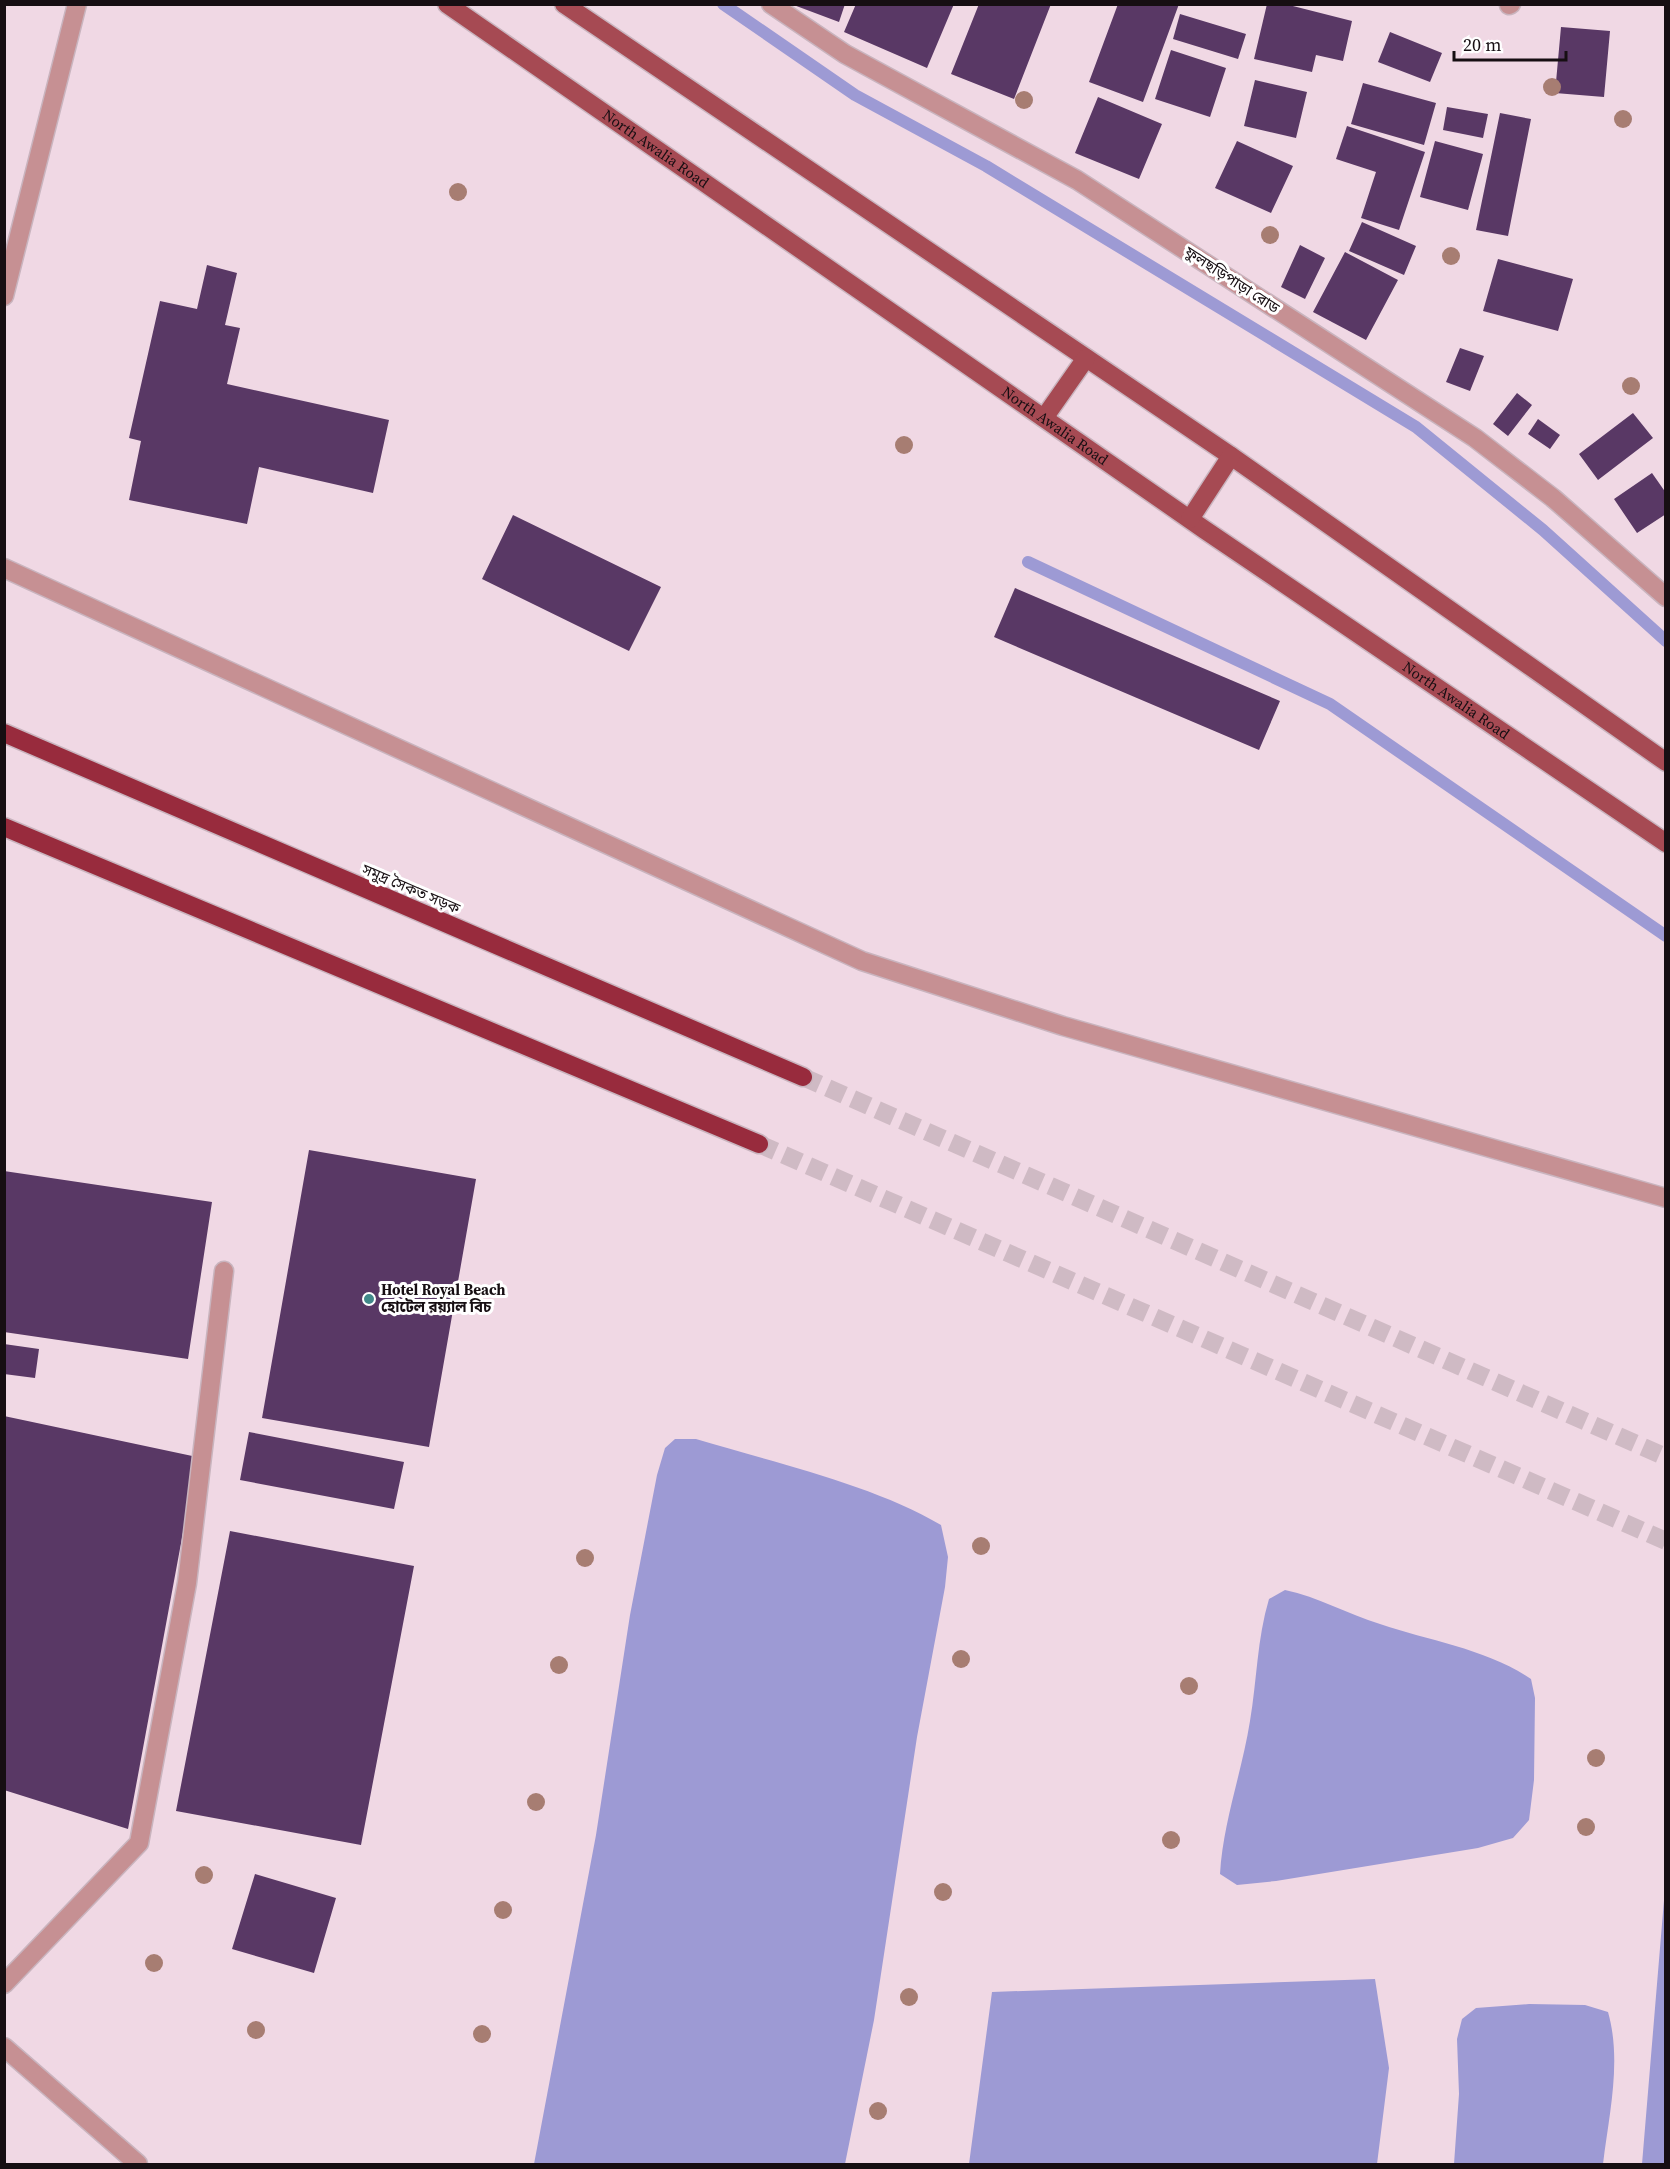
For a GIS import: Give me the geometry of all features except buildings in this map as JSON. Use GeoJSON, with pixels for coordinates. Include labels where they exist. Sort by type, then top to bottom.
{"type":"FeatureCollection","features":[{"type":"Feature","properties":{"kind":"highway","name":"সমুদ্র সৈকত সড়ক"},"geometry":{"type":"LineString","coordinates":[[4,734],[803,1077]]}},
{"type":"Feature","properties":{"kind":"highway"},"geometry":{"type":"LineString","coordinates":[[4,827],[759,1144]]}},
{"type":"Feature","properties":{"kind":"main road","name":"North Awalia Road"},"geometry":{"type":"LineString","coordinates":[[447,4],[1190,519],[1665,843]]}},
{"type":"Feature","properties":{"kind":"main road"},"geometry":{"type":"LineString","coordinates":[[564,4],[1231,456],[1665,762]]}},
{"type":"Feature","properties":{"kind":"main road"},"geometry":{"type":"LineString","coordinates":[[1044,418],[1086,358]]}},
{"type":"Feature","properties":{"kind":"main road"},"geometry":{"type":"LineString","coordinates":[[1190,519],[1231,456]]}},
{"type":"Feature","properties":{"kind":"street"},"geometry":{"type":"LineString","coordinates":[[4,296],[77,4]]}},
{"type":"Feature","properties":{"kind":"street","name":"ফুলছড়িপাড়া রোড"},"geometry":{"type":"LineString","coordinates":[[771,4],[845,54],[1077,180],[1475,438],[1553,498],[1665,597]]}},
{"type":"Feature","properties":{"kind":"street"},"geometry":{"type":"LineString","coordinates":[[4,568],[862,961],[1063,1026],[1665,1198]]}},
{"type":"Feature","properties":{"kind":"street"},"geometry":{"type":"LineString","coordinates":[[4,1984],[139,1843],[187,1583],[224,1271]]}},
{"type":"Feature","properties":{"kind":"street"},"geometry":{"type":"LineString","coordinates":[[4,2047],[138,2164]]}},
{"type":"Feature","properties":{"kind":"shaded area"},"geometry":{"type":"Polygon","coordinates":[[[675,1439],[696,1439],[854,1486],[941,1525],[948,1557],[945,1587],[917,1737],[874,2020],[845,2164],[534,2164],[596,1835],[630,1615],[657,1475],[665,1448],[675,1439]]]}},
{"type":"Feature","properties":{"kind":"shaded area"},"geometry":{"type":"Polygon","coordinates":[[[1285,1590],[1380,1624],[1477,1653],[1496,1660],[1531,1679],[1535,1698],[1534,1780],[1529,1820],[1513,1838],[1478,1848],[1276,1881],[1237,1885],[1220,1874],[1225,1835],[1250,1721],[1265,1614],[1269,1599],[1285,1590]]]}},
{"type":"Feature","properties":{"kind":"shaded area"},"geometry":{"type":"Polygon","coordinates":[[[1665,1888],[1665,2164],[1642,2164],[1665,1888]]]}},
{"type":"Feature","properties":{"kind":"shaded area"},"geometry":{"type":"Polygon","coordinates":[[[1375,1979],[1389,2068],[1377,2164],[969,2164],[992,1992],[1375,1979]]]}},
{"type":"Feature","properties":{"kind":"shaded area"},"geometry":{"type":"Polygon","coordinates":[[[1529,2004],[1585,2005],[1608,2012],[1614,2049],[1614,2068],[1603,2164],[1454,2164],[1459,2094],[1457,2039],[1462,2019],[1476,2008],[1529,2004]]]}},
{"type":"Feature","properties":{"kind":"waterway"},"geometry":{"type":"LineString","coordinates":[[723,4],[855,95],[986,166],[1416,427],[1543,530],[1666,641]]}},
{"type":"Feature","properties":{"kind":"waterway"},"geometry":{"type":"LineString","coordinates":[[1028,562],[1330,704],[1666,936]]}},
{"type":"Feature","properties":{"kind":"tunnel"},"geometry":{"type":"LineString","coordinates":[[803,1077],[1666,1457]]}},
{"type":"Feature","properties":{"kind":"tunnel"},"geometry":{"type":"LineString","coordinates":[[759,1144],[1666,1541]]}},
{"type":"Feature","properties":{"kind":"place","name":"Hotel Royal Beach হোটেল রয়্যাল বিচ"},"geometry":{"type":"Point","coordinates":[369,1299]}}]}
